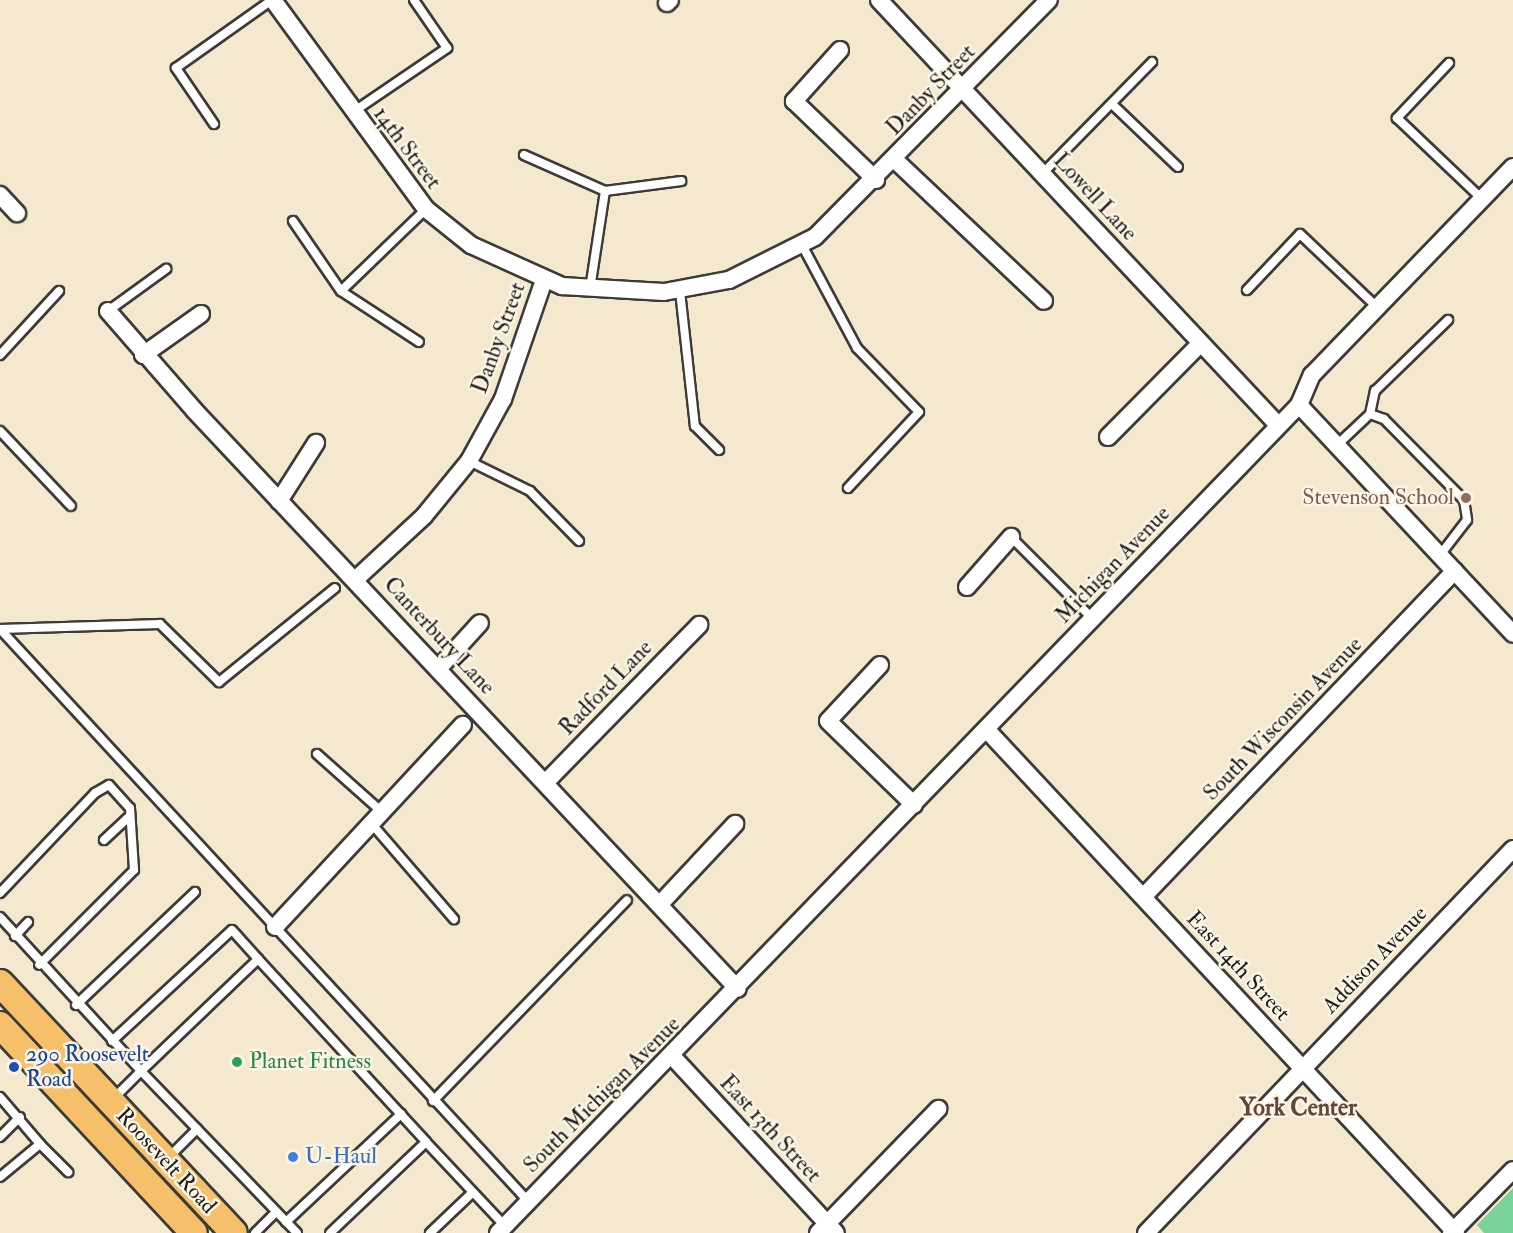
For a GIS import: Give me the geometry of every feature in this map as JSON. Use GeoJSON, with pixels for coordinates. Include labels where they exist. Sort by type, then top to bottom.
{"type":"FeatureCollection","features":[{"type":"Feature","properties":{"kind":"main road","name":"Roosevelt Road"},"geometry":{"type":"LineString","coordinates":[[2,990],[234,1233]]}},
{"type":"Feature","properties":{"kind":"main road","name":"Roosevelt Road"},"geometry":{"type":"LineString","coordinates":[[0,1025],[194,1233]]}},
{"type":"Feature","properties":{"kind":"street","name":"14th Street"},"geometry":{"type":"LineString","coordinates":[[272,0],[352,112],[426,209],[471,245],[544,280]]}},
{"type":"Feature","properties":{"kind":"street","name":"Danby Street"},"geometry":{"type":"LineString","coordinates":[[356,579],[424,516],[469,461],[503,399],[544,280],[590,290],[680,291],[729,280],[801,246],[876,180],[1049,0]]}},
{"type":"Feature","properties":{"kind":"street","name":"Lowell Lane"},"geometry":{"type":"LineString","coordinates":[[883,1],[1278,425]]}},
{"type":"Feature","properties":{"kind":"street"},"geometry":{"type":"LineString","coordinates":[[840,50],[794,100],[876,180]]}},
{"type":"Feature","properties":{"kind":"street"},"geometry":{"type":"LineString","coordinates":[[895,160],[1044,301]]}},
{"type":"Feature","properties":{"kind":"street","name":"Michigan Avenue"},"geometry":{"type":"LineString","coordinates":[[738,989],[1299,405],[1312,375],[1513,167]]}},
{"type":"Feature","properties":{"kind":"street"},"geometry":{"type":"LineString","coordinates":[[0,195],[17,213]]}},
{"type":"Feature","properties":{"kind":"street","name":"Canterbury Lane"},"geometry":{"type":"LineString","coordinates":[[108,311],[143,355],[279,501],[356,579],[738,989]]}},
{"type":"Feature","properties":{"kind":"street"},"geometry":{"type":"LineString","coordinates":[[143,355],[201,314]]}},
{"type":"Feature","properties":{"kind":"street"},"geometry":{"type":"LineString","coordinates":[[1108,438],[1201,343]]}},
{"type":"Feature","properties":{"kind":"street"},"geometry":{"type":"LineString","coordinates":[[1299,405],[1513,634]]}},
{"type":"Feature","properties":{"kind":"street"},"geometry":{"type":"LineString","coordinates":[[279,501],[316,443]]}},
{"type":"Feature","properties":{"kind":"street"},"geometry":{"type":"LineString","coordinates":[[967,587],[1011,537]]}},
{"type":"Feature","properties":{"kind":"street","name":"South Wisconsin Avenue"},"geometry":{"type":"LineString","coordinates":[[1143,897],[1455,571]]}},
{"type":"Feature","properties":{"kind":"street"},"geometry":{"type":"LineString","coordinates":[[438,669],[480,623]]}},
{"type":"Feature","properties":{"kind":"street","name":"Radford Lane"},"geometry":{"type":"LineString","coordinates":[[545,783],[699,625]]}},
{"type":"Feature","properties":{"kind":"street"},"geometry":{"type":"LineString","coordinates":[[880,665],[828,721],[914,805]]}},
{"type":"Feature","properties":{"kind":"street"},"geometry":{"type":"LineString","coordinates":[[275,927],[463,725]]}},
{"type":"Feature","properties":{"kind":"street","name":"East 14th Street"},"geometry":{"type":"LineString","coordinates":[[986,729],[1454,1232]]}},
{"type":"Feature","properties":{"kind":"street"},"geometry":{"type":"LineString","coordinates":[[660,904],[735,824]]}},
{"type":"Feature","properties":{"kind":"street","name":"Addison Avenue"},"geometry":{"type":"LineString","coordinates":[[1146,1233],[1513,849]]}},
{"type":"Feature","properties":{"kind":"street","name":"South Michigan Avenue"},"geometry":{"type":"LineString","coordinates":[[502,1230],[738,989]]}},
{"type":"Feature","properties":{"kind":"street","name":"East 13th Street"},"geometry":{"type":"LineString","coordinates":[[672,1056],[827,1230]]}},
{"type":"Feature","properties":{"kind":"street"},"geometry":{"type":"LineString","coordinates":[[827,1230],[938,1108]]}},
{"type":"Feature","properties":{"kind":"street"},"geometry":{"type":"LineString","coordinates":[[1454,1232],[1513,1170]]}},
{"type":"Feature","properties":{"kind":"lane"},"geometry":{"type":"LineString","coordinates":[[214,124],[176,68],[272,0]]}},
{"type":"Feature","properties":{"kind":"lane"},"geometry":{"type":"LineString","coordinates":[[352,112],[447,48],[414,0]]}},
{"type":"Feature","properties":{"kind":"lane"},"geometry":{"type":"LineString","coordinates":[[1042,174],[1152,62]]}},
{"type":"Feature","properties":{"kind":"lane"},"geometry":{"type":"LineString","coordinates":[[1449,63],[1397,118],[1482,199]]}},
{"type":"Feature","properties":{"kind":"lane"},"geometry":{"type":"LineString","coordinates":[[1113,104],[1178,167]]}},
{"type":"Feature","properties":{"kind":"lane"},"geometry":{"type":"LineString","coordinates":[[524,155],[606,191],[681,181]]}},
{"type":"Feature","properties":{"kind":"lane"},"geometry":{"type":"LineString","coordinates":[[590,290],[606,191]]}},
{"type":"Feature","properties":{"kind":"lane"},"geometry":{"type":"LineString","coordinates":[[341,291],[426,209]]}},
{"type":"Feature","properties":{"kind":"lane"},"geometry":{"type":"LineString","coordinates":[[293,221],[341,291],[419,342]]}},
{"type":"Feature","properties":{"kind":"lane"},"geometry":{"type":"LineString","coordinates":[[1247,290],[1300,234],[1378,308]]}},
{"type":"Feature","properties":{"kind":"lane"},"geometry":{"type":"LineString","coordinates":[[801,246],[857,348],[919,412],[848,488]]}},
{"type":"Feature","properties":{"kind":"lane"},"geometry":{"type":"LineString","coordinates":[[108,311],[166,269]]}},
{"type":"Feature","properties":{"kind":"lane"},"geometry":{"type":"LineString","coordinates":[[0,355],[59,291]]}},
{"type":"Feature","properties":{"kind":"lane"},"geometry":{"type":"LineString","coordinates":[[680,291],[695,426],[719,450]]}},
{"type":"Feature","properties":{"kind":"lane"},"geometry":{"type":"LineString","coordinates":[[1337,445],[1370,414],[1375,391],[1448,320]]}},
{"type":"Feature","properties":{"kind":"lane"},"geometry":{"type":"LineString","coordinates":[[1370,414],[1384,420],[1464,500],[1467,520],[1440,555]]}},
{"type":"Feature","properties":{"kind":"lane"},"geometry":{"type":"LineString","coordinates":[[0,431],[71,506]]}},
{"type":"Feature","properties":{"kind":"lane"},"geometry":{"type":"LineString","coordinates":[[469,461],[530,490],[579,541]]}},
{"type":"Feature","properties":{"kind":"lane"},"geometry":{"type":"LineString","coordinates":[[1011,537],[1092,618]]}},
{"type":"Feature","properties":{"kind":"lane"},"geometry":{"type":"LineString","coordinates":[[335,588],[219,682],[160,624],[0,629],[433,1101],[528,1201]]}},
{"type":"Feature","properties":{"kind":"lane"},"geometry":{"type":"LineString","coordinates":[[317,754],[376,817],[454,919]]}},
{"type":"Feature","properties":{"kind":"lane"},"geometry":{"type":"LineString","coordinates":[[0,893],[95,793],[109,785],[130,808],[128,818],[134,870],[39,965]]}},
{"type":"Feature","properties":{"kind":"lane"},"geometry":{"type":"LineString","coordinates":[[104,840],[128,818]]}},
{"type":"Feature","properties":{"kind":"lane"},"geometry":{"type":"LineString","coordinates":[[76,1005],[195,892]]}},
{"type":"Feature","properties":{"kind":"lane"},"geometry":{"type":"LineString","coordinates":[[433,1101],[627,900]]}},
{"type":"Feature","properties":{"kind":"lane"},"geometry":{"type":"LineString","coordinates":[[0,917],[39,965],[76,1005],[297,1233]]}},
{"type":"Feature","properties":{"kind":"lane"},"geometry":{"type":"LineString","coordinates":[[15,936],[28,922]]}},
{"type":"Feature","properties":{"kind":"lane"},"geometry":{"type":"LineString","coordinates":[[111,1041],[232,930],[472,1192],[502,1230]]}},
{"type":"Feature","properties":{"kind":"lane"},"geometry":{"type":"LineString","coordinates":[[111,1102],[258,959]]}},
{"type":"Feature","properties":{"kind":"lane"},"geometry":{"type":"LineString","coordinates":[[0,1097],[20,1117],[40,1144],[68,1172]]}},
{"type":"Feature","properties":{"kind":"lane"},"geometry":{"type":"LineString","coordinates":[[286,1222],[400,1114]]}},
{"type":"Feature","properties":{"kind":"lane"},"geometry":{"type":"LineString","coordinates":[[0,1137],[20,1117]]}},
{"type":"Feature","properties":{"kind":"lane"},"geometry":{"type":"LineString","coordinates":[[165,1160],[197,1129]]}},
{"type":"Feature","properties":{"kind":"lane"},"geometry":{"type":"LineString","coordinates":[[330,1233],[426,1142]]}},
{"type":"Feature","properties":{"kind":"lane"},"geometry":{"type":"LineString","coordinates":[[0,1177],[40,1144]]}},
{"type":"Feature","properties":{"kind":"lane"},"geometry":{"type":"LineString","coordinates":[[430,1233],[472,1192]]}},
{"type":"Feature","properties":{"kind":"lane"},"geometry":{"type":"LineString","coordinates":[[255,1233],[276,1212]]}},
{"type":"Feature","properties":{"kind":"green space"},"geometry":{"type":"Polygon","coordinates":[[[1513,1188],[1513,1233],[1484,1233],[1477,1225],[1513,1188]]]}},
{"type":"Feature","properties":{"kind":"place","name":"Stevenson School"},"geometry":{"type":"Point","coordinates":[1466,498]}},
{"type":"Feature","properties":{"kind":"place","name":"Planet Fitness"},"geometry":{"type":"Point","coordinates":[237,1062]}},
{"type":"Feature","properties":{"kind":"place","name":"290 Roosevelt Road"},"geometry":{"type":"Point","coordinates":[14,1067]}},
{"type":"Feature","properties":{"kind":"place","name":"U-Haul"},"geometry":{"type":"Point","coordinates":[293,1157]}},
{"type":"Feature","properties":{"kind":"district","name":"York Center"},"geometry":{"type":"Point","coordinates":[1298,1108]}}]}
